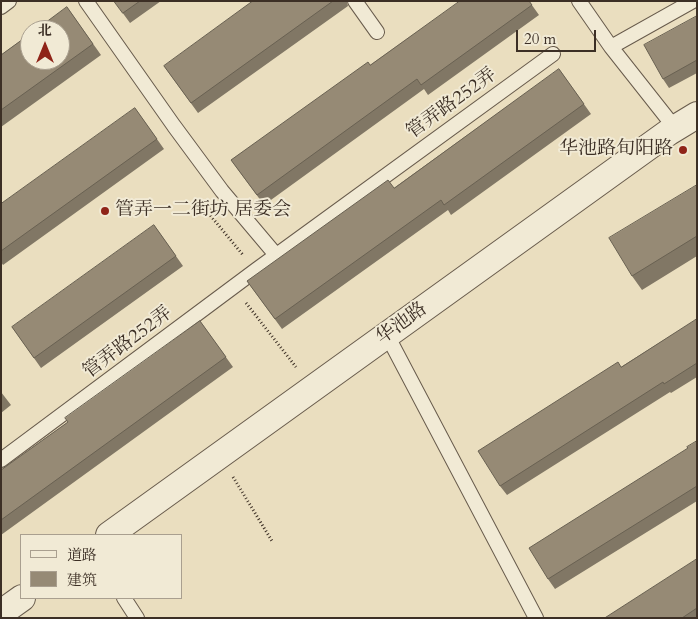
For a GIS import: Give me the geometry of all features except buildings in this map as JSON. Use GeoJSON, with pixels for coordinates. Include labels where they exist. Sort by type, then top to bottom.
{"type":"FeatureCollection","features":[{"type":"Feature","properties":{"kind":"street","name":"华池路"},"geometry":{"type":"LineString","coordinates":[[110,534],[686,122]]}},
{"type":"Feature","properties":{"kind":"street"},"geometry":{"type":"LineString","coordinates":[[1,613],[21,599]]}},
{"type":"Feature","properties":{"kind":"lane"},"geometry":{"type":"LineString","coordinates":[[1,7],[9,1]]}},
{"type":"Feature","properties":{"kind":"lane"},"geometry":{"type":"LineString","coordinates":[[86,1],[222,191],[276,255]]}},
{"type":"Feature","properties":{"kind":"lane"},"geometry":{"type":"LineString","coordinates":[[355,1],[376,32]]}},
{"type":"Feature","properties":{"kind":"lane"},"geometry":{"type":"LineString","coordinates":[[579,1],[611,47],[686,122]]}},
{"type":"Feature","properties":{"kind":"lane"},"geometry":{"type":"LineString","coordinates":[[611,47],[693,1]]}},
{"type":"Feature","properties":{"kind":"lane","name":"管弄路252弄"},"geometry":{"type":"LineString","coordinates":[[1,460],[276,255],[553,54]]}},
{"type":"Feature","properties":{"kind":"lane"},"geometry":{"type":"LineString","coordinates":[[387,335],[536,618]]}},
{"type":"Feature","properties":{"kind":"lane"},"geometry":{"type":"LineString","coordinates":[[125,599],[137,618]]}},
{"type":"Feature","properties":{"kind":"path"},"geometry":{"type":"LineString","coordinates":[[234,287],[313,389]]}},
{"type":"Feature","properties":{"kind":"path"},"geometry":{"type":"LineString","coordinates":[[220,455],[272,541]]}},
{"type":"Feature","properties":{"kind":"place","name":"华池路旬阳路"},"geometry":{"type":"Point","coordinates":[683,150]}},
{"type":"Feature","properties":{"kind":"place","name":"管弄一二街坊 居委会"},"geometry":{"type":"Point","coordinates":[105,211]}}]}
